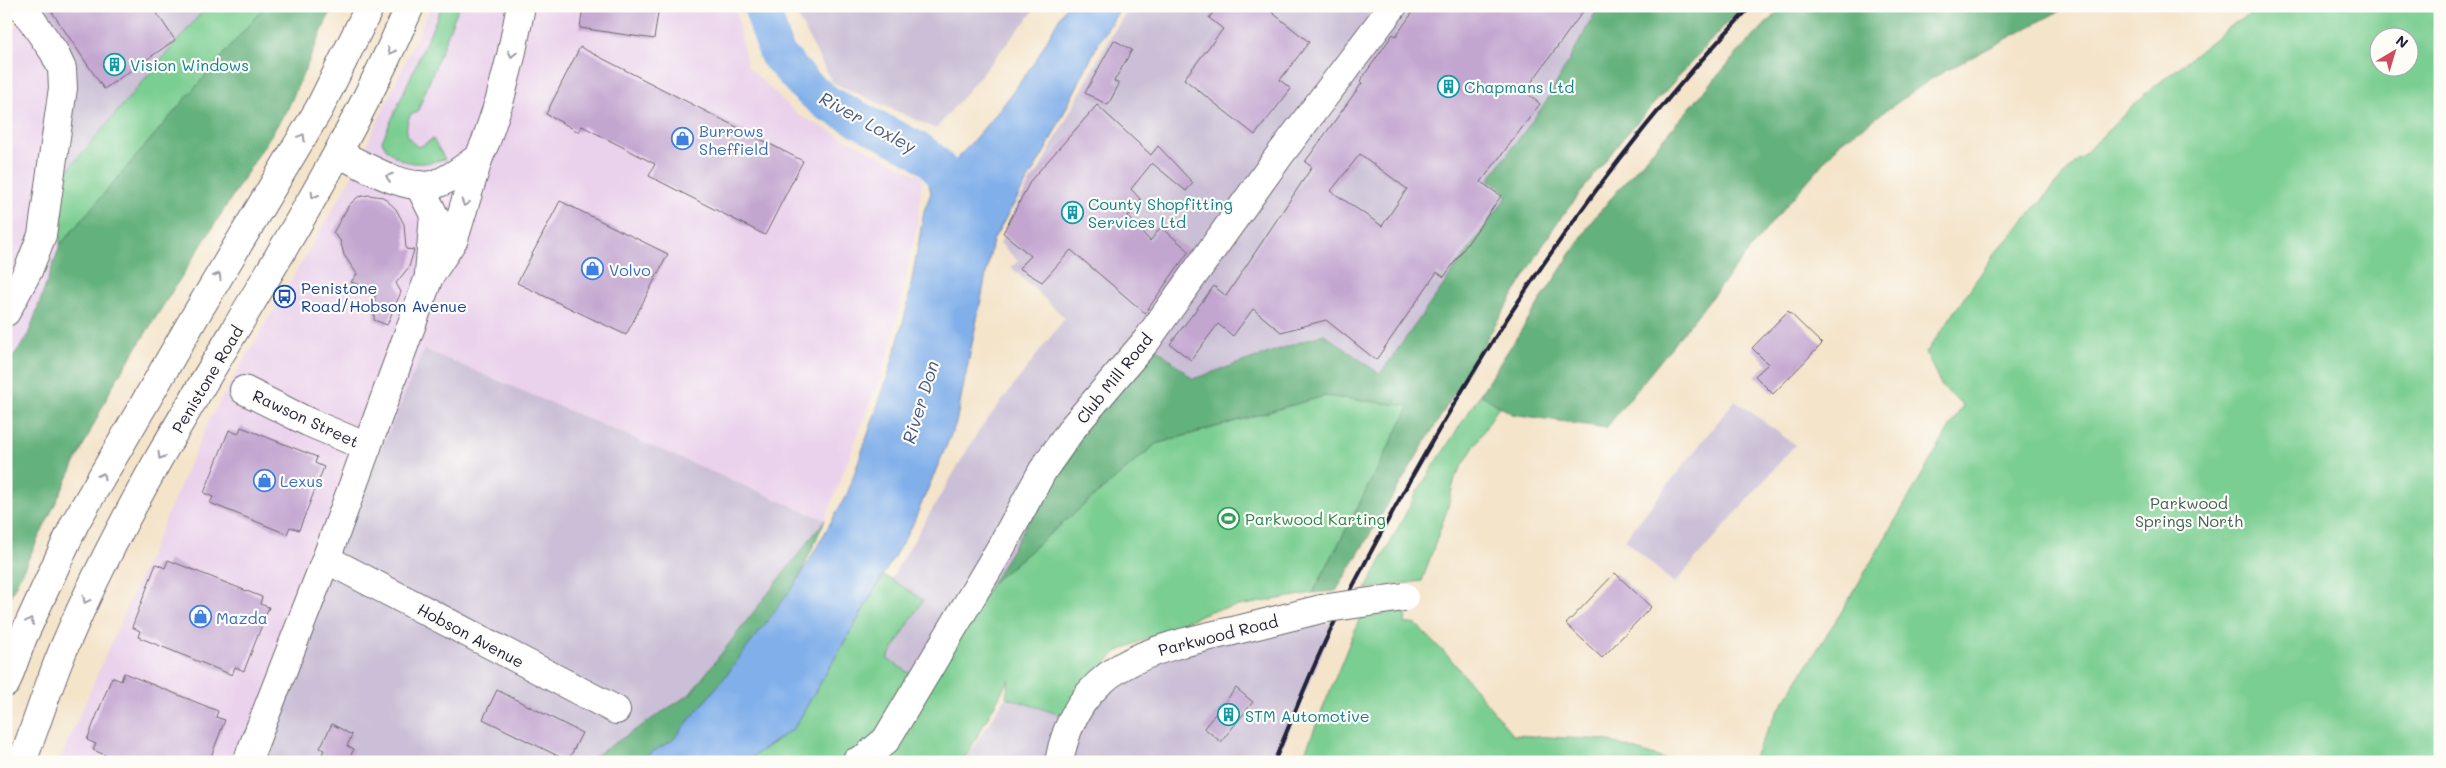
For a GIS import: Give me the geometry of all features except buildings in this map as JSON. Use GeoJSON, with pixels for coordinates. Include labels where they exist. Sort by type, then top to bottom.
{"type":"FeatureCollection","features":[{"type":"Feature","properties":{"kind":"main road"},"geometry":{"type":"LineString","coordinates":[[6,312],[28,270],[42,235],[63,88],[62,70],[54,52],[22,6]]}},
{"type":"Feature","properties":{"kind":"main road"},"geometry":{"type":"LineString","coordinates":[[6,683],[23,637],[75,524],[198,310],[319,109],[370,6]]}},
{"type":"Feature","properties":{"kind":"main road","name":"Penistone Road"},"geometry":{"type":"LineString","coordinates":[[22,762],[57,665],[79,614],[130,512],[338,153],[386,62],[410,6]]}},
{"type":"Feature","properties":{"kind":"main road"},"geometry":{"type":"LineString","coordinates":[[247,762],[326,559],[429,277],[454,239],[479,157],[500,99],[521,6]]}},
{"type":"Feature","properties":{"kind":"main road","name":"Club Mill Road"},"geometry":{"type":"LineString","coordinates":[[856,762],[865,758],[886,740],[1053,456],[1074,426],[1146,340],[1279,156],[1393,6]]}},
{"type":"Feature","properties":{"kind":"main road"},"geometry":{"type":"LineString","coordinates":[[319,109],[338,153],[390,178],[419,185],[436,184],[453,177],[479,157]]}},
{"type":"Feature","properties":{"kind":"main road"},"geometry":{"type":"LineString","coordinates":[[419,185],[434,215],[429,277]]}},
{"type":"Feature","properties":{"kind":"main road","name":"Rawson Street"},"geometry":{"type":"LineString","coordinates":[[244,390],[308,422],[367,446]]}},
{"type":"Feature","properties":{"kind":"main road","name":"Hobson Avenue"},"geometry":{"type":"LineString","coordinates":[[326,559],[616,710]]}},
{"type":"Feature","properties":{"kind":"main road","name":"Parkwood Road"},"geometry":{"type":"LineString","coordinates":[[1059,762],[1062,745],[1073,714],[1088,694],[1106,676],[1152,651],[1321,609],[1404,597]]}},
{"type":"Feature","properties":{"kind":"shaded area"},"geometry":{"type":"Polygon","coordinates":[[[32,6],[196,6],[201,14],[59,180],[74,78],[32,6]]]}},
{"type":"Feature","properties":{"kind":"shaded area"},"geometry":{"type":"Polygon","coordinates":[[[431,6],[735,6],[747,66],[798,115],[922,177],[918,220],[890,350],[825,520],[424,349],[248,762],[59,762],[209,420],[354,173],[431,6]]]}},
{"type":"Feature","properties":{"kind":"shaded area"},"geometry":{"type":"Polygon","coordinates":[[[792,6],[1038,6],[936,129],[832,82],[792,6]]]}},
{"type":"Feature","properties":{"kind":"shaded area"},"geometry":{"type":"Polygon","coordinates":[[[1130,6],[1599,6],[1546,102],[1489,179],[1509,195],[1380,374],[1324,334],[1193,379],[930,687],[886,659],[923,600],[891,579],[978,432],[1065,318],[1011,267],[1018,261],[1000,243],[1109,39],[1130,6]]]}},
{"type":"Feature","properties":{"kind":"shaded area"},"geometry":{"type":"Polygon","coordinates":[[[37,13],[57,42],[56,203],[60,245],[27,338],[6,365],[6,29],[14,27],[37,13]]]}},
{"type":"Feature","properties":{"kind":"shaded area"},"geometry":{"type":"Polygon","coordinates":[[[424,349],[825,520],[690,694],[586,762],[248,762],[424,349]]]}},
{"type":"Feature","properties":{"kind":"shaded area"},"geometry":{"type":"Polygon","coordinates":[[[1735,400],[1795,445],[1674,584],[1625,539],[1735,400]]]}},
{"type":"Feature","properties":{"kind":"shaded area"},"geometry":{"type":"Polygon","coordinates":[[[1335,622],[1276,762],[964,762],[1006,697],[1061,715],[1130,670],[1202,645],[1335,622]]]}},
{"type":"Feature","properties":{"kind":"green space"},"geometry":{"type":"Polygon","coordinates":[[[207,6],[265,6],[60,245],[59,180],[207,6]]]}},
{"type":"Feature","properties":{"kind":"green space"},"geometry":{"type":"Polygon","coordinates":[[[265,6],[333,6],[288,108],[113,385],[6,605],[6,365],[27,338],[60,245],[265,6]]]}},
{"type":"Feature","properties":{"kind":"green space"},"geometry":{"type":"Polygon","coordinates":[[[442,6],[459,6],[417,113],[411,114],[407,124],[407,133],[411,141],[419,147],[433,139],[445,159],[424,163],[411,163],[392,154],[382,141],[442,6]]]}},
{"type":"Feature","properties":{"kind":"green space"},"geometry":{"type":"Polygon","coordinates":[[[1599,6],[1742,6],[1623,138],[1554,227],[1336,591],[1313,593],[1410,406],[1324,396],[1156,444],[992,583],[1083,429],[1153,345],[1193,379],[1324,334],[1380,374],[1508,195],[1489,179],[1546,102],[1599,6]]]}},
{"type":"Feature","properties":{"kind":"green space"},"geometry":{"type":"Polygon","coordinates":[[[1783,6],[1520,371],[1455,478],[1447,510],[1422,581],[1366,589],[1417,492],[1594,218],[1735,56],[1783,6]]]}},
{"type":"Feature","properties":{"kind":"green space"},"geometry":{"type":"Polygon","coordinates":[[[1783,6],[2069,6],[1934,77],[1841,142],[1773,221],[1606,428],[1512,414],[1480,394],[1594,218],[1735,56],[1783,6]]]}},
{"type":"Feature","properties":{"kind":"green space","name":"Parkwood Springs North"},"geometry":{"type":"Polygon","coordinates":[[[2264,6],[2440,6],[2440,762],[1751,762],[1777,712],[1844,608],[1963,405],[1942,387],[1926,353],[1995,253],[2074,164],[2145,94],[2235,23],[2264,6]]]}},
{"type":"Feature","properties":{"kind":"green space","name":"Parkwood Karting"},"geometry":{"type":"Polygon","coordinates":[[[1324,396],[1410,406],[1313,593],[1210,611],[1116,652],[1061,715],[1006,697],[1009,679],[963,762],[745,762],[794,728],[883,576],[891,579],[923,600],[887,659],[930,686],[992,583],[1156,444],[1324,396]]]}},
{"type":"Feature","properties":{"kind":"green space"},"geometry":{"type":"Polygon","coordinates":[[[825,520],[797,582],[725,677],[673,740],[636,762],[586,762],[690,694],[825,520]]]}},
{"type":"Feature","properties":{"kind":"green space"},"geometry":{"type":"Polygon","coordinates":[[[1408,608],[1404,623],[1417,625],[1449,657],[1513,735],[1605,740],[1674,762],[1301,762],[1361,615],[1408,608]]]}},
{"type":"Feature","properties":{"kind":"water","name":"River Don"},"geometry":{"type":"Polygon","coordinates":[[[1066,6],[1122,6],[1099,42],[1046,149],[993,240],[956,423],[912,526],[794,728],[745,762],[636,762],[673,740],[725,677],[797,582],[848,492],[889,373],[907,308],[924,211],[931,193],[927,176],[940,155],[952,165],[1002,107],[1036,60],[1066,6]]]}},
{"type":"Feature","properties":{"kind":"waterway","name":"River Loxley"},"geometry":{"type":"LineString","coordinates":[[761,6],[777,54],[806,86],[827,103],[920,151],[934,162],[965,201]]}},
{"type":"Feature","properties":{"kind":"railway"},"geometry":{"type":"LineString","coordinates":[[1274,762],[1335,621],[1423,457],[1470,377],[1520,298],[1573,221],[1629,147],[1688,75],[1751,6]]}},
{"type":"Feature","properties":{"kind":"place","name":"Vision Windows"},"geometry":{"type":"Point","coordinates":[114,64]}},
{"type":"Feature","properties":{"kind":"place","name":"Chapmans Ltd"},"geometry":{"type":"Point","coordinates":[1448,86]}},
{"type":"Feature","properties":{"kind":"place","name":"Burrows Sheffield"},"geometry":{"type":"Point","coordinates":[683,139]}},
{"type":"Feature","properties":{"kind":"place","name":"County Shopfitting Services Ltd"},"geometry":{"type":"Point","coordinates":[1072,212]}},
{"type":"Feature","properties":{"kind":"place","name":"Volvo"},"geometry":{"type":"Point","coordinates":[593,269]}},
{"type":"Feature","properties":{"kind":"place","name":"Penistone Road/Hobson Avenue"},"geometry":{"type":"Point","coordinates":[285,296]}},
{"type":"Feature","properties":{"kind":"place","name":"Lexus"},"geometry":{"type":"Point","coordinates":[264,480]}},
{"type":"Feature","properties":{"kind":"place","name":"Parkwood Karting"},"geometry":{"type":"Point","coordinates":[1229,518]}},
{"type":"Feature","properties":{"kind":"place","name":"Mazda"},"geometry":{"type":"Point","coordinates":[200,617]}},
{"type":"Feature","properties":{"kind":"place","name":"STM Automotive"},"geometry":{"type":"Point","coordinates":[1229,715]}}]}
